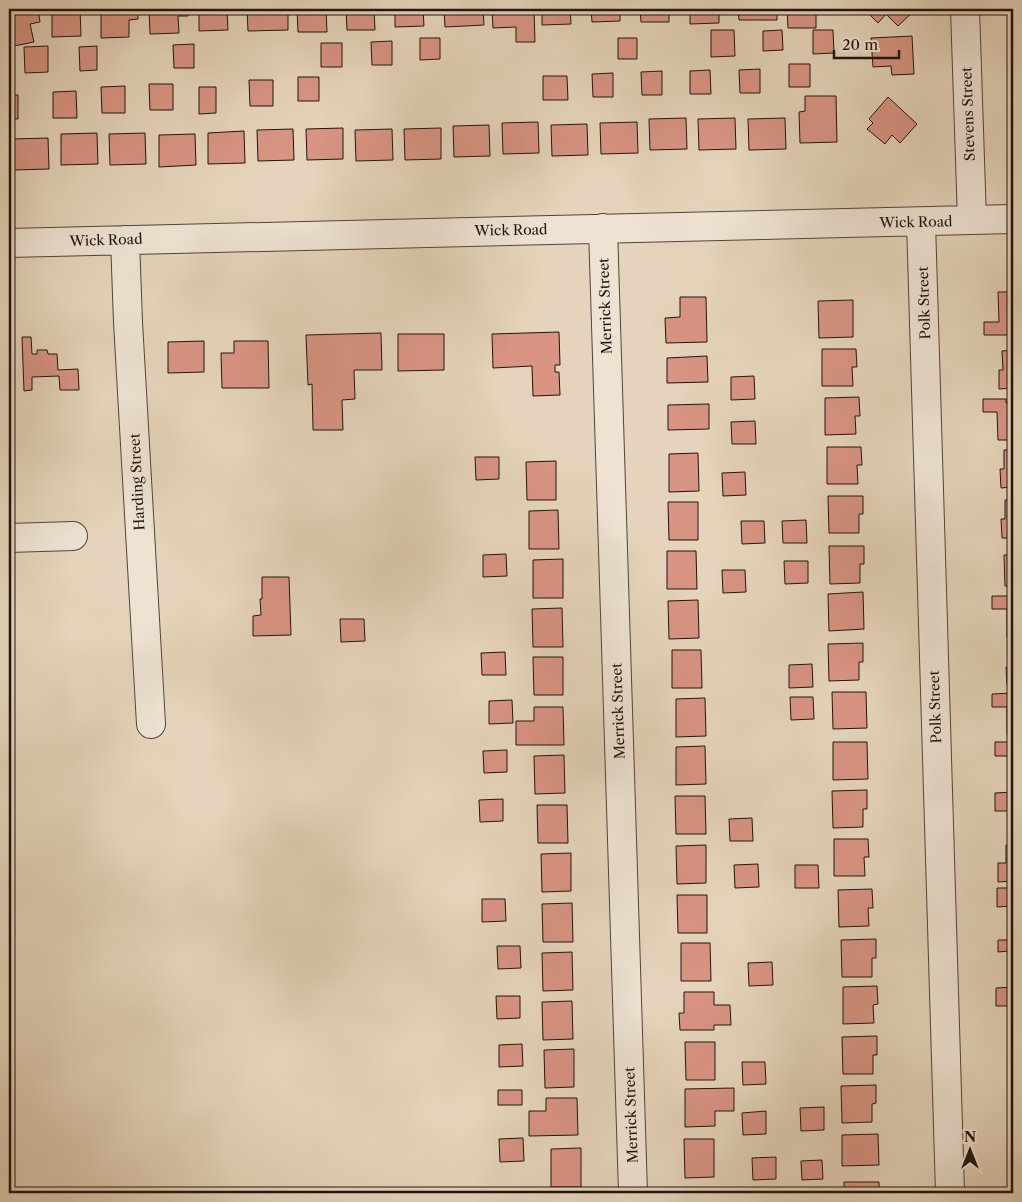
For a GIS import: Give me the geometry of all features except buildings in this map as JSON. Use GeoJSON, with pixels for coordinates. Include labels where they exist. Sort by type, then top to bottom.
{"type":"FeatureCollection","features":[{"type":"Feature","properties":{"kind":"street","name":"Stevens Street"},"geometry":{"type":"LineString","coordinates":[[965,9],[972,220]]}},
{"type":"Feature","properties":{"kind":"street","name":"Wick Road"},"geometry":{"type":"LineString","coordinates":[[9,243],[1013,219]]}},
{"type":"Feature","properties":{"kind":"street","name":"Polk Street"},"geometry":{"type":"LineString","coordinates":[[921,222],[950,1193]]}},
{"type":"Feature","properties":{"kind":"street","name":"Merrick Street"},"geometry":{"type":"LineString","coordinates":[[603,228],[633,1193]]}},
{"type":"Feature","properties":{"kind":"street","name":"Harding Street"},"geometry":{"type":"LineString","coordinates":[[126,240],[129,332],[151,724]]}},
{"type":"Feature","properties":{"kind":"street"},"geometry":{"type":"LineString","coordinates":[[9,538],[73,536]]}}]}
